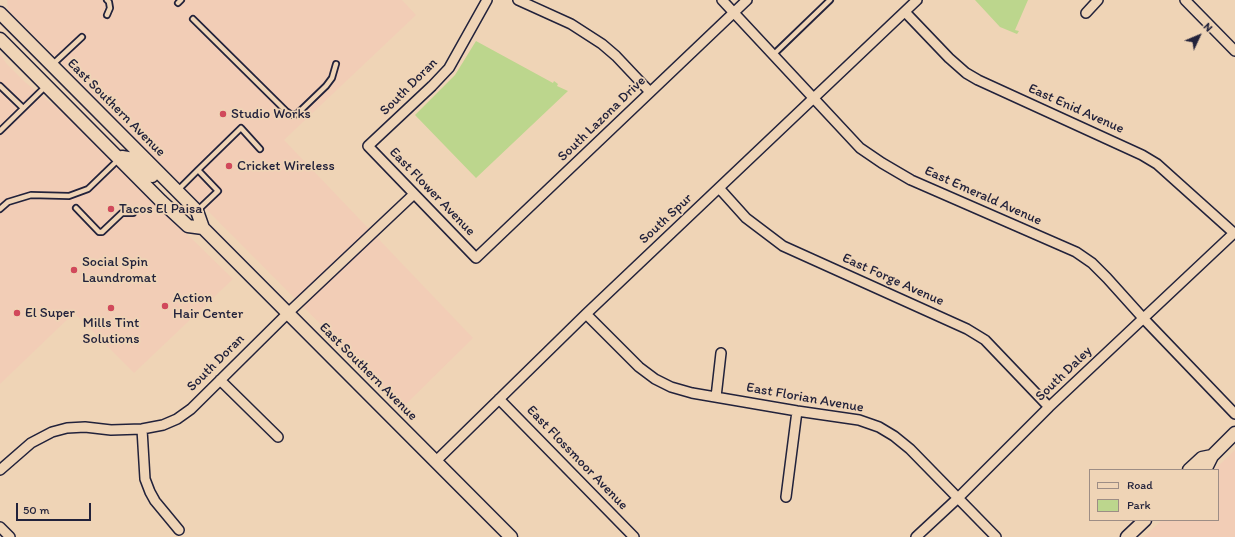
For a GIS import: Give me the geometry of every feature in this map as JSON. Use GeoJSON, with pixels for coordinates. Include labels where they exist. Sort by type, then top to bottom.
{"type":"FeatureCollection","features":[{"type":"Feature","properties":{"kind":"main road","name":"East Southern Avenue"},"geometry":{"type":"LineString","coordinates":[[0,13],[197,211],[203,228],[511,537]]}},
{"type":"Feature","properties":{"kind":"main road","name":"East Southern Avenue"},"geometry":{"type":"LineString","coordinates":[[0,38],[160,201],[188,226],[203,228]]}},
{"type":"Feature","properties":{"kind":"main road"},"geometry":{"type":"LineString","coordinates":[[119,159],[122,157],[128,158],[137,163],[164,186],[177,191]]}},
{"type":"Feature","properties":{"kind":"main road"},"geometry":{"type":"LineString","coordinates":[[1206,469],[1212,456],[1235,433]]}},
{"type":"Feature","properties":{"kind":"main road"},"geometry":{"type":"LineString","coordinates":[[1190,469],[1202,458],[1212,456]]}},
{"type":"Feature","properties":{"kind":"main road"},"geometry":{"type":"LineString","coordinates":[[1127,537],[1144,521]]}},
{"type":"Feature","properties":{"kind":"street","name":"South Doran"},"geometry":{"type":"LineString","coordinates":[[368,146],[449,68],[487,0]]}},
{"type":"Feature","properties":{"kind":"street"},"geometry":{"type":"LineString","coordinates":[[518,0],[571,24],[598,41],[616,56],[650,92]]}},
{"type":"Feature","properties":{"kind":"street","name":"East Emerald Avenue"},"geometry":{"type":"LineString","coordinates":[[722,0],[860,148],[882,164],[911,180],[1076,252],[1092,263],[1235,414]]}},
{"type":"Feature","properties":{"kind":"street","name":"South Lazona Drive"},"geometry":{"type":"LineString","coordinates":[[476,258],[747,0]]}},
{"type":"Feature","properties":{"kind":"street","name":"South Spur"},"geometry":{"type":"LineString","coordinates":[[436,461],[586,314],[918,0]]}},
{"type":"Feature","properties":{"kind":"street"},"geometry":{"type":"LineString","coordinates":[[1086,13],[1098,0]]}},
{"type":"Feature","properties":{"kind":"street"},"geometry":{"type":"LineString","coordinates":[[1185,0],[1235,51]]}},
{"type":"Feature","properties":{"kind":"street","name":"East Enid Avenue"},"geometry":{"type":"LineString","coordinates":[[905,12],[949,58],[966,72],[978,80],[1142,155],[1158,164],[1234,233]]}},
{"type":"Feature","properties":{"kind":"street","name":"East Flower Avenue"},"geometry":{"type":"LineString","coordinates":[[368,146],[476,258]]}},
{"type":"Feature","properties":{"kind":"street","name":"East Forge Avenue"},"geometry":{"type":"LineString","coordinates":[[719,188],[746,218],[783,246],[967,328],[985,340],[1049,407]]}},
{"type":"Feature","properties":{"kind":"street","name":"South Doran"},"geometry":{"type":"LineString","coordinates":[[0,470],[31,443],[57,430],[84,427],[111,430],[142,429],[163,425],[177,419],[190,409],[288,312],[414,194]]}},
{"type":"Feature","properties":{"kind":"street","name":"South Daley"},"geometry":{"type":"LineString","coordinates":[[916,537],[958,498],[1049,407],[1234,233]]}},
{"type":"Feature","properties":{"kind":"street","name":"East Florian Avenue"},"geometry":{"type":"LineString","coordinates":[[586,314],[639,367],[655,379],[671,387],[692,393],[859,420],[879,427],[894,436],[910,449],[996,537]]}},
{"type":"Feature","properties":{"kind":"street"},"geometry":{"type":"LineString","coordinates":[[716,397],[721,353]]}},
{"type":"Feature","properties":{"kind":"street"},"geometry":{"type":"LineString","coordinates":[[220,380],[278,437]]}},
{"type":"Feature","properties":{"kind":"street","name":"East Flossmoor Avenue"},"geometry":{"type":"LineString","coordinates":[[499,399],[634,537]]}},
{"type":"Feature","properties":{"kind":"street"},"geometry":{"type":"LineString","coordinates":[[786,497],[797,411]]}},
{"type":"Feature","properties":{"kind":"street"},"geometry":{"type":"LineString","coordinates":[[142,429],[145,479],[155,501],[179,530]]}},
{"type":"Feature","properties":{"kind":"street"},"geometry":{"type":"LineString","coordinates":[[0,527],[10,537]]}},
{"type":"Feature","properties":{"kind":"lane"},"geometry":{"type":"LineString","coordinates":[[107,0],[110,8],[107,15]]}},
{"type":"Feature","properties":{"kind":"lane"},"geometry":{"type":"LineString","coordinates":[[773,55],[830,0]]}},
{"type":"Feature","properties":{"kind":"lane"},"geometry":{"type":"LineString","coordinates":[[193,19],[286,112],[292,115],[297,114],[329,82],[334,74],[336,64]]}},
{"type":"Feature","properties":{"kind":"lane"},"geometry":{"type":"LineString","coordinates":[[52,65],[82,38]]}},
{"type":"Feature","properties":{"kind":"lane"},"geometry":{"type":"LineString","coordinates":[[0,131],[46,85]]}},
{"type":"Feature","properties":{"kind":"lane"},"geometry":{"type":"LineString","coordinates":[[1,90],[23,108]]}},
{"type":"Feature","properties":{"kind":"lane"},"geometry":{"type":"LineString","coordinates":[[177,191],[240,128],[260,149]]}},
{"type":"Feature","properties":{"kind":"lane"},"geometry":{"type":"LineString","coordinates":[[0,209],[8,202],[31,195],[69,196],[88,189],[119,159]]}},
{"type":"Feature","properties":{"kind":"lane"},"geometry":{"type":"LineString","coordinates":[[197,211],[218,191],[198,170]]}},
{"type":"Feature","properties":{"kind":"lane"},"geometry":{"type":"LineString","coordinates":[[76,208],[99,232],[102,232],[122,213],[133,213]]}},
{"type":"Feature","properties":{"kind":"shaded area"},"geometry":{"type":"Polygon","coordinates":[[[7,0],[402,0],[416,15],[284,140],[473,338],[403,407],[8,10],[7,0]]]}},
{"type":"Feature","properties":{"kind":"shaded area"},"geometry":{"type":"Polygon","coordinates":[[[0,54],[6,63],[26,83],[59,109],[233,279],[134,373],[74,313],[0,384],[0,54]]]}},
{"type":"Feature","properties":{"kind":"shaded area"},"geometry":{"type":"Polygon","coordinates":[[[1235,450],[1235,537],[1144,537],[1161,521],[1219,521],[1219,469],[1215,469],[1235,450]]]}},
{"type":"Feature","properties":{"kind":"green space"},"geometry":{"type":"Polygon","coordinates":[[[975,0],[1028,0],[1015,30],[1019,31],[1017,34],[1000,27],[975,0]]]}},
{"type":"Feature","properties":{"kind":"green space"},"geometry":{"type":"Polygon","coordinates":[[[476,41],[553,83],[554,81],[558,84],[557,86],[568,91],[476,178],[415,115],[455,75],[476,41]]]}},
{"type":"Feature","properties":{"kind":"place","name":"Studio Works"},"geometry":{"type":"Point","coordinates":[223,114]}},
{"type":"Feature","properties":{"kind":"place","name":"Cricket Wireless"},"geometry":{"type":"Point","coordinates":[229,166]}},
{"type":"Feature","properties":{"kind":"place","name":"Tacos El Paisa"},"geometry":{"type":"Point","coordinates":[111,209]}},
{"type":"Feature","properties":{"kind":"place","name":"Social Spin Laundromat"},"geometry":{"type":"Point","coordinates":[74,270]}},
{"type":"Feature","properties":{"kind":"place","name":"Action Hair Center"},"geometry":{"type":"Point","coordinates":[165,306]}},
{"type":"Feature","properties":{"kind":"place","name":"Mills Tint Solutions"},"geometry":{"type":"Point","coordinates":[111,308]}},
{"type":"Feature","properties":{"kind":"place","name":"El Super"},"geometry":{"type":"Point","coordinates":[17,313]}}]}
